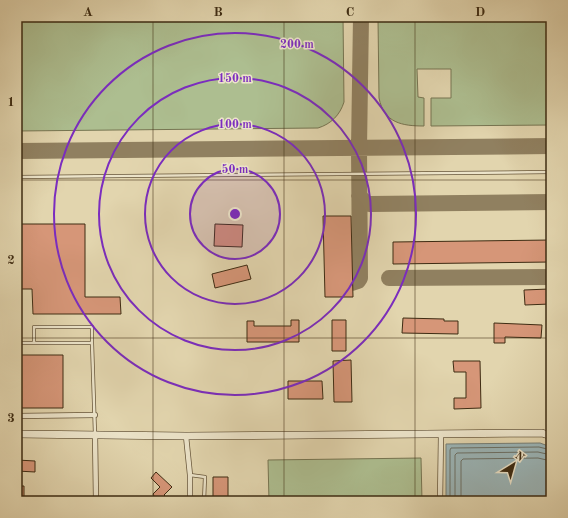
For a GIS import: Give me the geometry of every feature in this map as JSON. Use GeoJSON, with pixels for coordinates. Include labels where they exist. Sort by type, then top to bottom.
{"type":"FeatureCollection","features":[{"type":"Feature","properties":{"kind":"street"},"geometry":{"type":"LineString","coordinates":[[17,416],[95,415]]}},
{"type":"Feature","properties":{"kind":"street"},"geometry":{"type":"LineString","coordinates":[[17,434],[186,436],[542,433],[551,436]]}},
{"type":"Feature","properties":{"kind":"street"},"geometry":{"type":"LineString","coordinates":[[96,434],[96,501]]}},
{"type":"Feature","properties":{"kind":"street"},"geometry":{"type":"LineString","coordinates":[[440,501],[441,434]]}},
{"type":"Feature","properties":{"kind":"street"},"geometry":{"type":"LineString","coordinates":[[186,436],[190,475],[190,501]]}},
{"type":"Feature","properties":{"kind":"lane"},"geometry":{"type":"LineString","coordinates":[[17,177],[551,172]]}},
{"type":"Feature","properties":{"kind":"lane"},"geometry":{"type":"LineString","coordinates":[[34,343],[34,327],[92,326],[96,434]]}},
{"type":"Feature","properties":{"kind":"lane"},"geometry":{"type":"LineString","coordinates":[[17,343],[92,343]]}},
{"type":"Feature","properties":{"kind":"lane"},"geometry":{"type":"LineString","coordinates":[[190,475],[205,477],[204,501]]}},
{"type":"Feature","properties":{"kind":"lane"},"geometry":{"type":"LineString","coordinates":[[51,501],[51,499],[96,501]]}},
{"type":"Feature","properties":{"kind":"green space"},"geometry":{"type":"Polygon","coordinates":[[[17,17],[343,17],[344,102],[340,111],[334,118],[327,124],[318,128],[17,131],[17,17]]]}},
{"type":"Feature","properties":{"kind":"green space"},"geometry":{"type":"Polygon","coordinates":[[[551,17],[551,125],[431,126],[431,98],[451,98],[451,69],[417,69],[418,97],[424,98],[424,126],[401,124],[390,118],[385,113],[379,98],[378,19],[551,17]]]}},
{"type":"Feature","properties":{"kind":"green space"},"geometry":{"type":"Polygon","coordinates":[[[421,458],[422,501],[269,501],[268,460],[421,458]]]}},
{"type":"Feature","properties":{"kind":"water"},"geometry":{"type":"Polygon","coordinates":[[[540,443],[551,447],[551,501],[446,501],[446,444],[540,443]]]}},
{"type":"Feature","properties":{"kind":"building"},"geometry":{"type":"Polygon","coordinates":[[[323,216],[351,216],[353,297],[325,297],[323,216]]]}},
{"type":"Feature","properties":{"kind":"building"},"geometry":{"type":"Polygon","coordinates":[[[17,224],[85,224],[85,297],[120,297],[121,314],[33,314],[32,289],[17,289],[17,224]]]}},
{"type":"Feature","properties":{"kind":"building"},"geometry":{"type":"Polygon","coordinates":[[[215,224],[243,225],[242,247],[214,246],[215,224]]]}},
{"type":"Feature","properties":{"kind":"building"},"geometry":{"type":"Polygon","coordinates":[[[551,240],[551,262],[393,264],[393,242],[551,240]]]}},
{"type":"Feature","properties":{"kind":"building"},"geometry":{"type":"Polygon","coordinates":[[[247,265],[251,279],[215,288],[212,274],[247,265]]]}},
{"type":"Feature","properties":{"kind":"building"},"geometry":{"type":"Polygon","coordinates":[[[549,289],[550,304],[525,305],[524,290],[549,289]]]}},
{"type":"Feature","properties":{"kind":"building"},"geometry":{"type":"Polygon","coordinates":[[[403,318],[444,319],[444,321],[458,321],[458,334],[402,333],[403,318]]]}},
{"type":"Feature","properties":{"kind":"building"},"geometry":{"type":"Polygon","coordinates":[[[291,320],[299,320],[299,342],[247,342],[247,321],[254,321],[254,326],[291,326],[291,320]]]}},
{"type":"Feature","properties":{"kind":"building"},"geometry":{"type":"Polygon","coordinates":[[[332,320],[346,320],[346,351],[332,351],[332,320]]]}},
{"type":"Feature","properties":{"kind":"building"},"geometry":{"type":"Polygon","coordinates":[[[494,323],[542,325],[541,338],[505,337],[505,343],[494,343],[494,323]]]}},
{"type":"Feature","properties":{"kind":"building"},"geometry":{"type":"Polygon","coordinates":[[[17,355],[63,355],[63,408],[17,408],[17,355]]]}},
{"type":"Feature","properties":{"kind":"building"},"geometry":{"type":"Polygon","coordinates":[[[351,360],[352,402],[334,402],[333,361],[351,360]]]}},
{"type":"Feature","properties":{"kind":"building"},"geometry":{"type":"Polygon","coordinates":[[[453,361],[480,361],[481,408],[454,409],[454,398],[466,398],[466,372],[454,372],[453,361]]]}},
{"type":"Feature","properties":{"kind":"building"},"geometry":{"type":"Polygon","coordinates":[[[288,381],[322,381],[323,399],[288,399],[288,381]]]}},
{"type":"Feature","properties":{"kind":"building"},"geometry":{"type":"Polygon","coordinates":[[[17,460],[35,461],[35,472],[17,471],[17,460]]]}},
{"type":"Feature","properties":{"kind":"building"},"geometry":{"type":"Polygon","coordinates":[[[156,472],[172,487],[164,495],[170,501],[159,501],[153,494],[160,487],[151,478],[156,472]]]}},
{"type":"Feature","properties":{"kind":"building"},"geometry":{"type":"Polygon","coordinates":[[[213,477],[228,477],[228,501],[213,501],[213,477]]]}},
{"type":"Feature","properties":{"kind":"building"},"geometry":{"type":"Polygon","coordinates":[[[17,486],[24,486],[24,500],[17,500],[17,486]]]}},
{"type":"Feature","properties":{"kind":"taxiway"},"geometry":{"type":"LineString","coordinates":[[352,283],[358,281],[360,278],[359,148],[361,17]]}},
{"type":"Feature","properties":{"kind":"taxiway"},"geometry":{"type":"LineString","coordinates":[[17,151],[551,146]]}},
{"type":"Feature","properties":{"kind":"taxiway"},"geometry":{"type":"LineString","coordinates":[[359,196],[366,203],[370,204],[551,202]]}},
{"type":"Feature","properties":{"kind":"taxiway"},"geometry":{"type":"LineString","coordinates":[[389,278],[551,277]]}}]}
